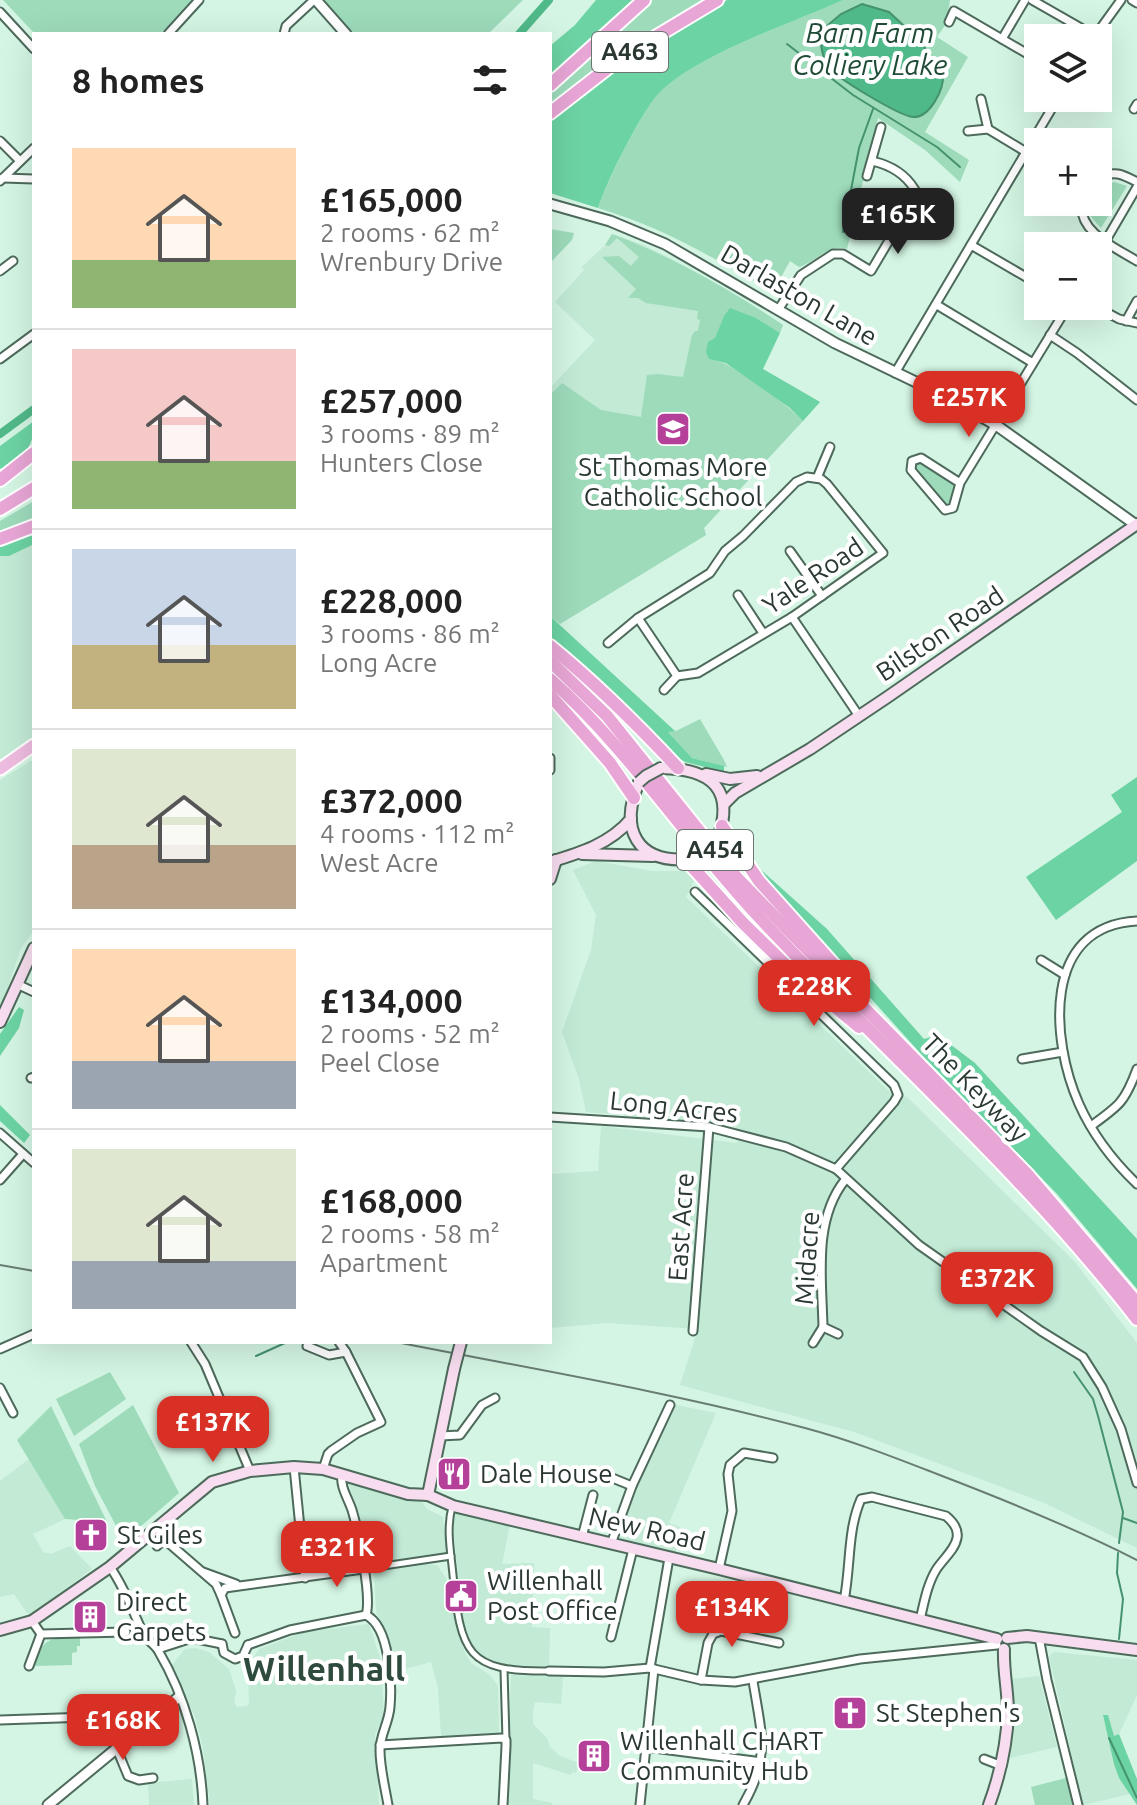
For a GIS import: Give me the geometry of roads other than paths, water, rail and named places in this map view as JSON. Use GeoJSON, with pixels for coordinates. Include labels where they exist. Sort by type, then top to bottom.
{"type":"FeatureCollection","features":[{"type":"Feature","properties":{"kind":"highway","name":"A463"},"geometry":{"type":"LineString","coordinates":[[552,83],[644,0]]}},
{"type":"Feature","properties":{"kind":"highway","name":"A463"},"geometry":{"type":"LineString","coordinates":[[552,111],[622,57],[717,0]]}},
{"type":"Feature","properties":{"kind":"highway"},"geometry":{"type":"LineString","coordinates":[[0,480],[32,455]]}},
{"type":"Feature","properties":{"kind":"highway"},"geometry":{"type":"LineString","coordinates":[[0,500],[32,484]]}},
{"type":"Feature","properties":{"kind":"highway"},"geometry":{"type":"LineString","coordinates":[[0,509],[32,484]]}},
{"type":"Feature","properties":{"kind":"highway"},"geometry":{"type":"LineString","coordinates":[[0,539],[32,527]]}},
{"type":"Feature","properties":{"kind":"highway"},"geometry":{"type":"LineString","coordinates":[[552,648],[622,708],[678,768]]}},
{"type":"Feature","properties":{"kind":"highway","name":"The Keyway"},"geometry":{"type":"LineString","coordinates":[[552,663],[607,716],[737,878],[1027,1174],[1137,1303]]}},
{"type":"Feature","properties":{"kind":"highway","name":"The Keyway"},"geometry":{"type":"LineString","coordinates":[[552,681],[633,764],[727,883],[1020,1181],[1137,1319]]}},
{"type":"Feature","properties":{"kind":"highway"},"geometry":{"type":"LineString","coordinates":[[552,697],[610,763],[634,798]]}},
{"type":"Feature","properties":{"kind":"highway"},"geometry":{"type":"LineString","coordinates":[[722,826],[759,881],[889,1031]]}},
{"type":"Feature","properties":{"kind":"highway"},"geometry":{"type":"LineString","coordinates":[[691,859],[743,923],[791,970],[843,1016],[888,1047]]}},
{"type":"Feature","properties":{"kind":"main road","name":"Bilston Road"},"geometry":{"type":"LineString","coordinates":[[724,804],[765,774],[859,716],[1137,524]]}},
{"type":"Feature","properties":{"kind":"main road"},"geometry":{"type":"LineString","coordinates":[[0,769],[32,746]]}},
{"type":"Feature","properties":{"kind":"main road"},"geometry":{"type":"LineString","coordinates":[[577,854],[691,859],[709,851],[717,841],[722,826],[724,804],[722,792],[700,773],[661,768],[639,782],[631,819],[634,838],[640,847],[655,856]]}},
{"type":"Feature","properties":{"kind":"main road","name":"Bilston Road"},"geometry":{"type":"LineString","coordinates":[[700,773],[730,779],[765,774]]}},
{"type":"Feature","properties":{"kind":"main road"},"geometry":{"type":"LineString","coordinates":[[553,861],[577,854],[619,833],[631,819]]}},
{"type":"Feature","properties":{"kind":"main road"},"geometry":{"type":"LineString","coordinates":[[0,1022],[32,952]]}},
{"type":"Feature","properties":{"kind":"main road"},"geometry":{"type":"LineString","coordinates":[[428,1495],[460,1344]]}},
{"type":"Feature","properties":{"kind":"main road","name":"New Road"},"geometry":{"type":"LineString","coordinates":[[0,1630],[32,1621],[110,1567],[199,1491],[221,1479],[250,1471],[294,1467],[323,1469],[408,1494],[428,1495],[453,1506],[719,1569],[1003,1643]]}},
{"type":"Feature","properties":{"kind":"main road"},"geometry":{"type":"LineString","coordinates":[[989,1805],[1002,1766],[1008,1712],[1003,1643],[1034,1637],[1137,1650]]}},
{"type":"Feature","properties":{"kind":"street"},"geometry":{"type":"LineString","coordinates":[[170,32],[199,0]]}},
{"type":"Feature","properties":{"kind":"street"},"geometry":{"type":"LineString","coordinates":[[284,32],[286,26],[315,0],[344,32]]}},
{"type":"Feature","properties":{"kind":"street"},"geometry":{"type":"LineString","coordinates":[[1002,39],[1025,0]]}},
{"type":"Feature","properties":{"kind":"street"},"geometry":{"type":"LineString","coordinates":[[1032,0],[1072,24]]}},
{"type":"Feature","properties":{"kind":"street"},"geometry":{"type":"LineString","coordinates":[[1103,24],[1121,0]]}},
{"type":"Feature","properties":{"kind":"street"},"geometry":{"type":"LineString","coordinates":[[949,22],[956,2]]}},
{"type":"Feature","properties":{"kind":"street"},"geometry":{"type":"LineString","coordinates":[[954,11],[1024,52]]}},
{"type":"Feature","properties":{"kind":"street"},"geometry":{"type":"LineString","coordinates":[[0,12],[32,47]]}},
{"type":"Feature","properties":{"kind":"street"},"geometry":{"type":"LineString","coordinates":[[981,99],[988,129]]}},
{"type":"Feature","properties":{"kind":"street"},"geometry":{"type":"LineString","coordinates":[[867,176],[881,127]]}},
{"type":"Feature","properties":{"kind":"street"},"geometry":{"type":"LineString","coordinates":[[968,131],[988,129],[1024,151]]}},
{"type":"Feature","properties":{"kind":"street"},"geometry":{"type":"LineString","coordinates":[[0,143],[20,161]]}},
{"type":"Feature","properties":{"kind":"street"},"geometry":{"type":"LineString","coordinates":[[1,180],[31,151]]}},
{"type":"Feature","properties":{"kind":"street"},"geometry":{"type":"LineString","coordinates":[[895,373],[1024,155]]}},
{"type":"Feature","properties":{"kind":"street"},"geometry":{"type":"LineString","coordinates":[[778,310],[801,275],[833,254],[843,254],[871,271],[913,200],[915,190],[894,169],[872,161]]}},
{"type":"Feature","properties":{"kind":"street"},"geometry":{"type":"LineString","coordinates":[[1111,232],[1137,185],[1112,172]]}},
{"type":"Feature","properties":{"kind":"street"},"geometry":{"type":"LineString","coordinates":[[1,180],[32,179]]}},
{"type":"Feature","properties":{"kind":"street","name":"Darlaston Lane"},"geometry":{"type":"LineString","coordinates":[[552,205],[610,221],[665,244],[856,354],[947,397],[996,425],[1137,524]]}},
{"type":"Feature","properties":{"kind":"street"},"geometry":{"type":"LineString","coordinates":[[1083,216],[1095,232]]}},
{"type":"Feature","properties":{"kind":"street"},"geometry":{"type":"LineString","coordinates":[[971,245],[1024,276]]}},
{"type":"Feature","properties":{"kind":"street"},"geometry":{"type":"LineString","coordinates":[[1112,246],[1137,261]]}},
{"type":"Feature","properties":{"kind":"street"},"geometry":{"type":"LineString","coordinates":[[0,271],[13,261]]}},
{"type":"Feature","properties":{"kind":"street"},"geometry":{"type":"LineString","coordinates":[[1126,321],[1137,301]]}},
{"type":"Feature","properties":{"kind":"street"},"geometry":{"type":"LineString","coordinates":[[937,305],[1033,363]]}},
{"type":"Feature","properties":{"kind":"street"},"geometry":{"type":"LineString","coordinates":[[1112,315],[1137,323]]}},
{"type":"Feature","properties":{"kind":"street"},"geometry":{"type":"LineString","coordinates":[[960,483],[921,458],[912,461],[911,470],[945,510],[953,508],[960,483],[1059,320]]}},
{"type":"Feature","properties":{"kind":"street"},"geometry":{"type":"LineString","coordinates":[[0,359],[32,335]]}},
{"type":"Feature","properties":{"kind":"street"},"geometry":{"type":"LineString","coordinates":[[1050,335],[1137,400]]}},
{"type":"Feature","properties":{"kind":"street"},"geometry":{"type":"LineString","coordinates":[[608,643],[638,618],[710,573],[725,551],[796,482],[802,478],[817,478],[830,447]]}},
{"type":"Feature","properties":{"kind":"street","name":"Yale Road"},"geometry":{"type":"LineString","coordinates":[[664,690],[677,676],[698,673],[792,617],[883,553],[827,484],[817,478]]}},
{"type":"Feature","properties":{"kind":"street"},"geometry":{"type":"LineString","coordinates":[[790,551],[822,596]]}},
{"type":"Feature","properties":{"kind":"street"},"geometry":{"type":"LineString","coordinates":[[738,595],[763,633]]}},
{"type":"Feature","properties":{"kind":"street"},"geometry":{"type":"LineString","coordinates":[[792,617],[859,716]]}},
{"type":"Feature","properties":{"kind":"street"},"geometry":{"type":"LineString","coordinates":[[638,618],[677,676]]}},
{"type":"Feature","properties":{"kind":"street"},"geometry":{"type":"LineString","coordinates":[[695,892],[894,1085],[898,1095],[894,1102],[836,1169],[919,1245],[1083,1357],[1102,1387],[1121,1429],[1137,1483]]}},
{"type":"Feature","properties":{"kind":"street"},"geometry":{"type":"LineString","coordinates":[[1137,921],[1111,926],[1089,938],[1074,953],[1065,975],[1059,1027],[1070,1083],[1091,1126],[1117,1163],[1137,1184]]}},
{"type":"Feature","properties":{"kind":"street"},"geometry":{"type":"LineString","coordinates":[[1041,960],[1065,975]]}},
{"type":"Feature","properties":{"kind":"street"},"geometry":{"type":"LineString","coordinates":[[17,984],[32,991]]}},
{"type":"Feature","properties":{"kind":"street"},"geometry":{"type":"LineString","coordinates":[[1022,1059],[1063,1052]]}},
{"type":"Feature","properties":{"kind":"street"},"geometry":{"type":"LineString","coordinates":[[1036,1057],[1038,1068]]}},
{"type":"Feature","properties":{"kind":"street"},"geometry":{"type":"LineString","coordinates":[[1091,1126],[1118,1107],[1128,1094],[1137,1069]]}},
{"type":"Feature","properties":{"kind":"street","name":"Long Acres"},"geometry":{"type":"LineString","coordinates":[[552,1117],[709,1127],[786,1147],[836,1169]]}},
{"type":"Feature","properties":{"kind":"street","name":"East Acre"},"geometry":{"type":"LineString","coordinates":[[693,1331],[709,1127]]}},
{"type":"Feature","properties":{"kind":"street"},"geometry":{"type":"LineString","coordinates":[[0,1133],[32,1161]]}},
{"type":"Feature","properties":{"kind":"street"},"geometry":{"type":"LineString","coordinates":[[0,1180],[23,1154]]}},
{"type":"Feature","properties":{"kind":"street","name":"Midacre"},"geometry":{"type":"LineString","coordinates":[[838,1334],[823,1327],[825,1220],[833,1196],[845,1180]]}},
{"type":"Feature","properties":{"kind":"street"},"geometry":{"type":"LineString","coordinates":[[813,1343],[823,1327]]}},
{"type":"Feature","properties":{"kind":"street"},"geometry":{"type":"LineString","coordinates":[[0,1349],[32,1335]]}},
{"type":"Feature","properties":{"kind":"street"},"geometry":{"type":"LineString","coordinates":[[192,1344],[205,1364],[250,1471]]}},
{"type":"Feature","properties":{"kind":"street"},"geometry":{"type":"LineString","coordinates":[[308,1344],[329,1355],[346,1352]]}},
{"type":"Feature","properties":{"kind":"street"},"geometry":{"type":"LineString","coordinates":[[323,1469],[331,1451],[357,1433],[381,1422],[340,1344]]}},
{"type":"Feature","properties":{"kind":"street"},"geometry":{"type":"LineString","coordinates":[[0,1388],[2,1399],[13,1413]]}},
{"type":"Feature","properties":{"kind":"street"},"geometry":{"type":"LineString","coordinates":[[440,1436],[460,1435],[482,1405],[495,1398]]}},
{"type":"Feature","properties":{"kind":"street"},"geometry":{"type":"LineString","coordinates":[[611,1544],[632,1486],[670,1405]]}},
{"type":"Feature","properties":{"kind":"street"},"geometry":{"type":"LineString","coordinates":[[719,1569],[732,1511],[730,1465],[744,1453],[773,1458]]}},
{"type":"Feature","properties":{"kind":"street"},"geometry":{"type":"LineString","coordinates":[[294,1467],[305,1578]]}},
{"type":"Feature","properties":{"kind":"street"},"geometry":{"type":"LineString","coordinates":[[342,1475],[341,1484],[355,1521],[368,1609],[366,1615]]}},
{"type":"Feature","properties":{"kind":"street"},"geometry":{"type":"LineString","coordinates":[[605,1475],[632,1486]]}},
{"type":"Feature","properties":{"kind":"street"},"geometry":{"type":"LineString","coordinates":[[582,1537],[593,1495]]}},
{"type":"Feature","properties":{"kind":"street"},"geometry":{"type":"LineString","coordinates":[[844,1601],[850,1567],[850,1539],[857,1508],[861,1499],[872,1497],[946,1516],[954,1524],[957,1532],[954,1546],[935,1572],[926,1592],[920,1620]]}},
{"type":"Feature","properties":{"kind":"street"},"geometry":{"type":"LineString","coordinates":[[453,1506],[449,1520],[451,1556],[460,1625],[468,1647],[488,1664],[504,1670],[604,1672],[652,1669],[701,1680],[753,1681],[860,1659],[1003,1643]]}},
{"type":"Feature","properties":{"kind":"street"},"geometry":{"type":"LineString","coordinates":[[157,1546],[166,1536],[216,1584],[235,1633],[244,1637],[248,1645],[245,1653],[235,1659],[224,1653],[222,1644],[226,1637],[235,1633]]}},
{"type":"Feature","properties":{"kind":"street"},"geometry":{"type":"LineString","coordinates":[[611,1637],[633,1549]]}},
{"type":"Feature","properties":{"kind":"street"},"geometry":{"type":"LineString","coordinates":[[221,1595],[223,1589],[238,1584],[305,1578],[451,1556]]}},
{"type":"Feature","properties":{"kind":"street"},"geometry":{"type":"LineString","coordinates":[[640,1805],[652,1669],[669,1558]]}},
{"type":"Feature","properties":{"kind":"street"},"geometry":{"type":"LineString","coordinates":[[110,1567],[130,1600],[145,1637],[158,1649],[187,1713],[202,1785],[203,1805]]}},
{"type":"Feature","properties":{"kind":"street"},"geometry":{"type":"LineString","coordinates":[[199,1570],[238,1584]]}},
{"type":"Feature","properties":{"kind":"street"},"geometry":{"type":"LineString","coordinates":[[248,1645],[290,1630],[366,1615],[374,1619],[388,1661],[390,1708],[380,1745],[388,1805]]}},
{"type":"Feature","properties":{"kind":"street"},"geometry":{"type":"LineString","coordinates":[[32,1621],[41,1634]]}},
{"type":"Feature","properties":{"kind":"street"},"geometry":{"type":"LineString","coordinates":[[701,1680],[708,1643],[713,1634],[721,1631],[779,1643]]}},
{"type":"Feature","properties":{"kind":"street"},"geometry":{"type":"LineString","coordinates":[[41,1634],[126,1632]]}},
{"type":"Feature","properties":{"kind":"street"},"geometry":{"type":"LineString","coordinates":[[29,1666],[41,1634]]}},
{"type":"Feature","properties":{"kind":"street"},"geometry":{"type":"LineString","coordinates":[[1034,1637],[1078,1805]]}},
{"type":"Feature","properties":{"kind":"street"},"geometry":{"type":"LineString","coordinates":[[158,1649],[192,1638],[222,1644]]}},
{"type":"Feature","properties":{"kind":"street"},"geometry":{"type":"LineString","coordinates":[[503,1805],[506,1740],[504,1670]]}},
{"type":"Feature","properties":{"kind":"street"},"geometry":{"type":"LineString","coordinates":[[743,1805],[762,1762],[763,1744],[753,1681]]}},
{"type":"Feature","properties":{"kind":"street"},"geometry":{"type":"LineString","coordinates":[[48,1805],[179,1697]]}},
{"type":"Feature","properties":{"kind":"street"},"geometry":{"type":"LineString","coordinates":[[0,1729],[3,1720],[147,1715],[152,1718]]}},
{"type":"Feature","properties":{"kind":"street"},"geometry":{"type":"LineString","coordinates":[[380,1745],[506,1740]]}},
{"type":"Feature","properties":{"kind":"street"},"geometry":{"type":"LineString","coordinates":[[116,1747],[128,1776],[139,1780],[153,1778]]}},
{"type":"Feature","properties":{"kind":"street"},"geometry":{"type":"LineString","coordinates":[[646,1747],[762,1762]]}},
{"type":"Feature","properties":{"kind":"street"},"geometry":{"type":"LineString","coordinates":[[984,1759],[1002,1766]]}},
{"type":"Feature","properties":{"kind":"water","name":"Barn Farm Colliery Lake"},"geometry":{"type":"Polygon","coordinates":[[[862,4],[889,12],[917,38],[937,71],[943,75],[935,102],[925,113],[913,117],[895,110],[828,66],[821,44],[822,30],[841,14],[862,4]]]}},
{"type":"Feature","properties":{"kind":"waterway"},"geometry":{"type":"LineString","coordinates":[[521,32],[549,0]]}},
{"type":"Feature","properties":{"kind":"waterway"},"geometry":{"type":"LineString","coordinates":[[787,44],[853,95],[937,147],[960,167]]}},
{"type":"Feature","properties":{"kind":"waterway"},"geometry":{"type":"LineString","coordinates":[[843,232],[859,148],[873,109]]}},
{"type":"Feature","properties":{"kind":"waterway"},"geometry":{"type":"LineString","coordinates":[[0,434],[32,410]]}},
{"type":"Feature","properties":{"kind":"waterway"},"geometry":{"type":"LineString","coordinates":[[256,1356],[283,1344]]}},
{"type":"Feature","properties":{"kind":"waterway"},"geometry":{"type":"LineString","coordinates":[[1074,1372],[1093,1399],[1098,1416],[1123,1512],[1119,1543]]}},
{"type":"Feature","properties":{"kind":"waterway"},"geometry":{"type":"LineString","coordinates":[[1123,1518],[1137,1523]]}},
{"type":"Feature","properties":{"kind":"waterway"},"geometry":{"type":"LineString","coordinates":[[1118,1553],[1117,1573],[1123,1599],[1119,1639]]}},
{"type":"Feature","properties":{"kind":"waterway"},"geometry":{"type":"LineString","coordinates":[[1109,1738],[1137,1798]]}},
{"type":"Feature","properties":{"kind":"railway"},"geometry":{"type":"LineString","coordinates":[[0,1265],[32,1271]]}},
{"type":"Feature","properties":{"kind":"railway"},"geometry":{"type":"LineString","coordinates":[[406,1344],[653,1392],[822,1433],[1013,1504],[1137,1560]]}},
{"type":"Feature","properties":{"kind":"place","name":"St Thomas More Catholic School"},"geometry":{"type":"Point","coordinates":[673,429]}},
{"type":"Feature","properties":{"kind":"place","name":"Dale House"},"geometry":{"type":"Point","coordinates":[454,1474]}},
{"type":"Feature","properties":{"kind":"place","name":"St Giles"},"geometry":{"type":"Point","coordinates":[91,1535]}},
{"type":"Feature","properties":{"kind":"place","name":"Willenhall Post Office"},"geometry":{"type":"Point","coordinates":[461,1596]}},
{"type":"Feature","properties":{"kind":"place","name":"Direct Carpets"},"geometry":{"type":"Point","coordinates":[90,1617]}},
{"type":"Feature","properties":{"kind":"place","name":"St Stephen's"},"geometry":{"type":"Point","coordinates":[850,1713]}},
{"type":"Feature","properties":{"kind":"place","name":"Willenhall CHART Community Hub"},"geometry":{"type":"Point","coordinates":[594,1756]}},
{"type":"Feature","properties":{"kind":"district","name":"Willenhall"},"geometry":{"type":"Point","coordinates":[324,1669]}}]}
